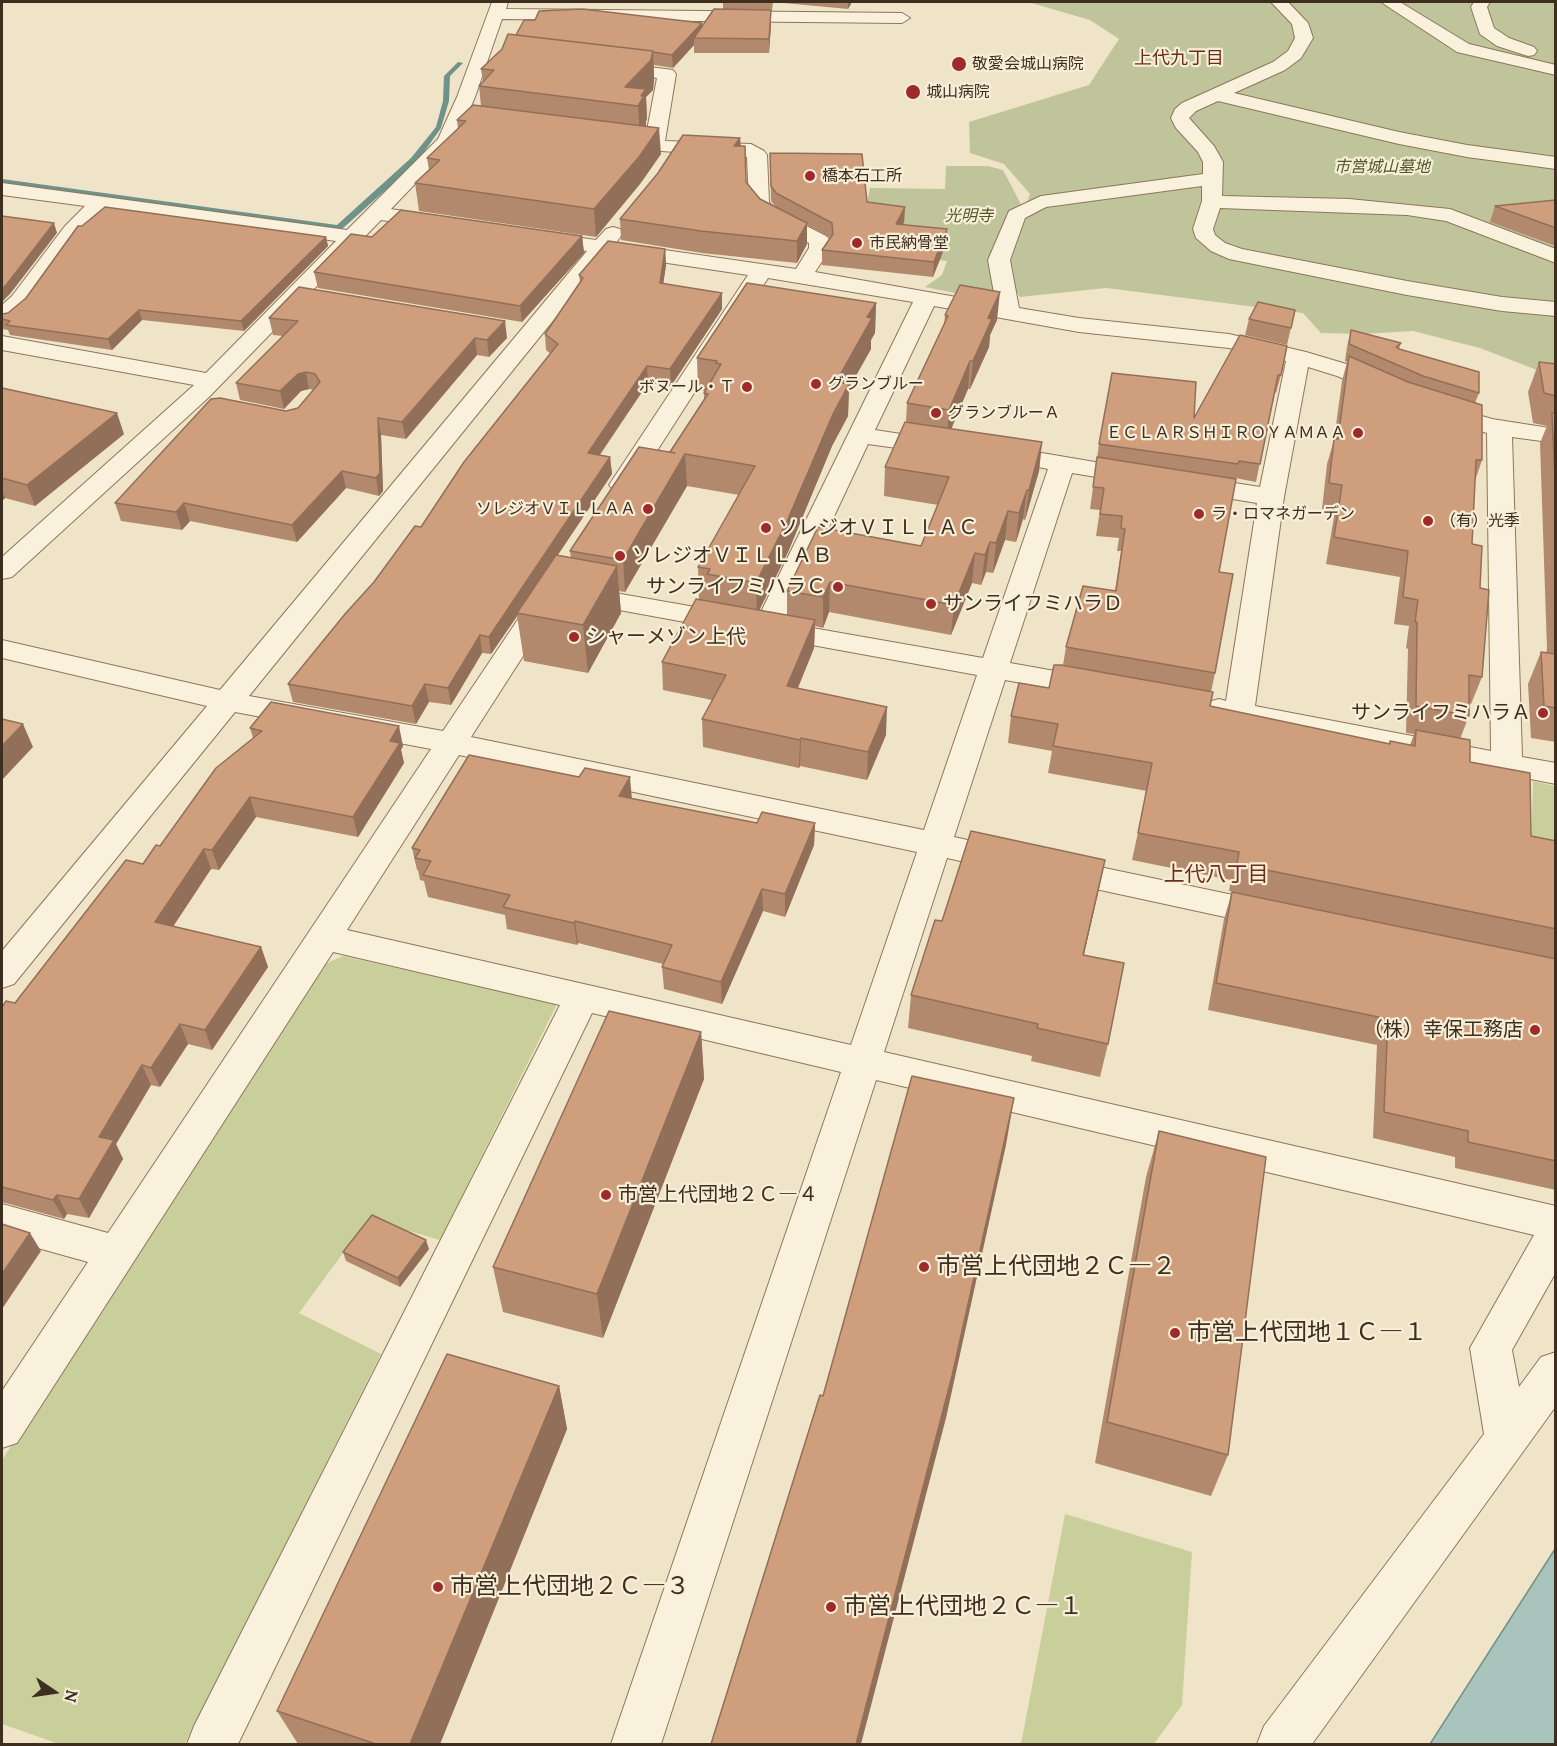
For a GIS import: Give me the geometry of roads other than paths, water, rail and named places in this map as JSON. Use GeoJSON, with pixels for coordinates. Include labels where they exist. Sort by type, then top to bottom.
{"type":"FeatureCollection","features":[{"type":"Feature","properties":{"kind":"street"},"geometry":{"type":"LineString","coordinates":[[1279,2],[1300,24],[1304,38],[1295,54],[1279,66],[1189,106],[1180,118],[1214,162],[1212,190],[1203,229],[1206,238],[1218,247],[1237,254],[1407,288],[1502,304],[1556,309]]}},
{"type":"Feature","properties":{"kind":"street"},"geometry":{"type":"LineString","coordinates":[[1389,2],[1463,48],[1556,70]]}},
{"type":"Feature","properties":{"kind":"street"},"geometry":{"type":"LineString","coordinates":[[1482,2],[1479,7],[1486,30],[1492,36],[1536,54],[1556,58]]}},
{"type":"Feature","properties":{"kind":"street"},"geometry":{"type":"LineString","coordinates":[[2,571],[192,400],[378,213],[446,141],[466,97],[480,52],[498,8],[902,18]]}},
{"type":"Feature","properties":{"kind":"street"},"geometry":{"type":"LineString","coordinates":[[480,52],[504,55]]}},
{"type":"Feature","properties":{"kind":"street"},"geometry":{"type":"LineString","coordinates":[[597,66],[667,74],[654,146]]}},
{"type":"Feature","properties":{"kind":"street"},"geometry":{"type":"LineString","coordinates":[[1217,94],[1400,138],[1467,151],[1556,163]]}},
{"type":"Feature","properties":{"kind":"street"},"geometry":{"type":"LineString","coordinates":[[455,121],[478,124]]}},
{"type":"Feature","properties":{"kind":"street"},"geometry":{"type":"LineString","coordinates":[[630,143],[654,146],[672,156],[751,150],[757,155],[759,203],[768,214],[819,240],[820,248],[802,276]]}},
{"type":"Feature","properties":{"kind":"street"},"geometry":{"type":"LineString","coordinates":[[1008,311],[999,260],[1016,215],[1041,202],[1198,180],[1235,204],[1349,205],[1450,215],[1556,257]]}},
{"type":"Feature","properties":{"kind":"street"},"geometry":{"type":"LineString","coordinates":[[2,189],[352,237]]}},
{"type":"Feature","properties":{"kind":"street"},"geometry":{"type":"LineString","coordinates":[[2,316],[20,301],[72,230],[100,202]]}},
{"type":"Feature","properties":{"kind":"street"},"geometry":{"type":"LineString","coordinates":[[378,213],[460,226]]}},
{"type":"Feature","properties":{"kind":"street"},"geometry":{"type":"LineString","coordinates":[[2,975],[226,701],[521,331],[623,222]]}},
{"type":"Feature","properties":{"kind":"street"},"geometry":{"type":"LineString","coordinates":[[519,234],[802,276],[1079,325],[1228,341],[1298,357],[1345,371],[1415,402],[1499,428],[1556,436]]}},
{"type":"Feature","properties":{"kind":"street"},"geometry":{"type":"LineString","coordinates":[[611,500],[762,270]]}},
{"type":"Feature","properties":{"kind":"street"},"geometry":{"type":"LineString","coordinates":[[297,294],[320,298]]}},
{"type":"Feature","properties":{"kind":"street"},"geometry":{"type":"LineString","coordinates":[[767,628],[927,297]]}},
{"type":"Feature","properties":{"kind":"street"},"geometry":{"type":"LineString","coordinates":[[2,343],[211,381]]}},
{"type":"Feature","properties":{"kind":"street"},"geometry":{"type":"LineString","coordinates":[[1239,713],[1271,497],[1298,357]]}},
{"type":"Feature","properties":{"kind":"street"},"geometry":{"type":"LineString","coordinates":[[192,400],[225,406]]}},
{"type":"Feature","properties":{"kind":"street"},"geometry":{"type":"LineString","coordinates":[[1499,428],[1507,765]]}},
{"type":"Feature","properties":{"kind":"street"},"geometry":{"type":"LineString","coordinates":[[861,436],[968,450]]}},
{"type":"Feature","properties":{"kind":"street"},"geometry":{"type":"LineString","coordinates":[[1015,457],[1271,497]]}},
{"type":"Feature","properties":{"kind":"street"},"geometry":{"type":"LineString","coordinates":[[636,1744],[1062,464]]}},
{"type":"Feature","properties":{"kind":"street"},"geometry":{"type":"LineString","coordinates":[[2,1428],[556,585],[767,628],[1122,692]]}},
{"type":"Feature","properties":{"kind":"street"},"geometry":{"type":"LineString","coordinates":[[2,649],[226,701],[452,742],[1298,921]]}},
{"type":"Feature","properties":{"kind":"street"},"geometry":{"type":"LineString","coordinates":[[1192,705],[1556,774]]}},
{"type":"Feature","properties":{"kind":"street"},"geometry":{"type":"LineString","coordinates":[[324,937],[1556,1223]]}},
{"type":"Feature","properties":{"kind":"street"},"geometry":{"type":"LineString","coordinates":[[212,1744],[582,997]]}},
{"type":"Feature","properties":{"kind":"street"},"geometry":{"type":"LineString","coordinates":[[2,1221],[117,1253]]}},
{"type":"Feature","properties":{"kind":"street"},"geometry":{"type":"LineString","coordinates":[[1506,1438],[1491,1348],[1556,1233]]}},
{"type":"Feature","properties":{"kind":"street"},"geometry":{"type":"LineString","coordinates":[[1282,1744],[1556,1371]]}},
{"type":"Feature","properties":{"kind":"water"},"geometry":{"type":"Polygon","coordinates":[[[1555,1549],[1555,1744],[1430,1744],[1555,1549]]]}},
{"type":"Feature","properties":{"kind":"waterway"},"geometry":{"type":"LineString","coordinates":[[2,181],[339,227],[414,160],[439,127],[446,101],[447,76],[460,63]]}},
{"type":"Feature","properties":{"kind":"place","name":"敬愛会城山病院"},"geometry":{"type":"Point","coordinates":[959,64]}},
{"type":"Feature","properties":{"kind":"place","name":"城山病院"},"geometry":{"type":"Point","coordinates":[913,92]}},
{"type":"Feature","properties":{"kind":"place","name":"橋本石工所"},"geometry":{"type":"Point","coordinates":[810,176]}},
{"type":"Feature","properties":{"kind":"place","name":"市民納骨堂"},"geometry":{"type":"Point","coordinates":[857,243]}},
{"type":"Feature","properties":{"kind":"place","name":"グランブルー"},"geometry":{"type":"Point","coordinates":[816,384]}},
{"type":"Feature","properties":{"kind":"place","name":"ボヌール・Ｔ"},"geometry":{"type":"Point","coordinates":[747,387]}},
{"type":"Feature","properties":{"kind":"place","name":"グランブルーＡ"},"geometry":{"type":"Point","coordinates":[936,413]}},
{"type":"Feature","properties":{"kind":"place","name":"ＥＣＬＡＲＳＨＩＲＯＹＡＭＡＡ"},"geometry":{"type":"Point","coordinates":[1358,433]}},
{"type":"Feature","properties":{"kind":"place","name":"ソレジオＶＩＬＬＡＡ"},"geometry":{"type":"Point","coordinates":[648,509]}},
{"type":"Feature","properties":{"kind":"place","name":"ラ・ロマネガーデン"},"geometry":{"type":"Point","coordinates":[1199,514]}},
{"type":"Feature","properties":{"kind":"place","name":"（有）光季"},"geometry":{"type":"Point","coordinates":[1428,521]}},
{"type":"Feature","properties":{"kind":"place","name":"ソレジオＶＩＬＬＡＣ"},"geometry":{"type":"Point","coordinates":[766,528]}},
{"type":"Feature","properties":{"kind":"place","name":"ソレジオＶＩＬＬＡＢ"},"geometry":{"type":"Point","coordinates":[620,556]}},
{"type":"Feature","properties":{"kind":"place","name":"サンライフミハラＣ"},"geometry":{"type":"Point","coordinates":[838,587]}},
{"type":"Feature","properties":{"kind":"place","name":"サンライフミハラＤ"},"geometry":{"type":"Point","coordinates":[931,604]}},
{"type":"Feature","properties":{"kind":"place","name":"シャーメゾン上代"},"geometry":{"type":"Point","coordinates":[574,637]}},
{"type":"Feature","properties":{"kind":"place","name":"サンライフミハラＡ"},"geometry":{"type":"Point","coordinates":[1543,713]}},
{"type":"Feature","properties":{"kind":"place","name":"（株）幸保工務店"},"geometry":{"type":"Point","coordinates":[1535,1030]}},
{"type":"Feature","properties":{"kind":"place","name":"市営上代団地２Ｃ―４"},"geometry":{"type":"Point","coordinates":[606,1195]}},
{"type":"Feature","properties":{"kind":"place","name":"市営上代団地２Ｃ―２"},"geometry":{"type":"Point","coordinates":[924,1267]}},
{"type":"Feature","properties":{"kind":"place","name":"市営上代団地１Ｃ―１"},"geometry":{"type":"Point","coordinates":[1175,1333]}},
{"type":"Feature","properties":{"kind":"place","name":"市営上代団地２Ｃ―３"},"geometry":{"type":"Point","coordinates":[438,1587]}},
{"type":"Feature","properties":{"kind":"place","name":"市営上代団地２Ｃ―１"},"geometry":{"type":"Point","coordinates":[831,1607]}},
{"type":"Feature","properties":{"kind":"district","name":"上代九丁目"},"geometry":{"type":"Point","coordinates":[1179,59]}},
{"type":"Feature","properties":{"kind":"district","name":"上代八丁目"},"geometry":{"type":"Point","coordinates":[1216,875]}},
{"type":"Feature","properties":{"kind":"park label","name":"市営城山墓地"},"geometry":{"type":"Point","coordinates":[1382,167]}},
{"type":"Feature","properties":{"kind":"park label","name":"光明寺"},"geometry":{"type":"Point","coordinates":[969,216]}}]}
